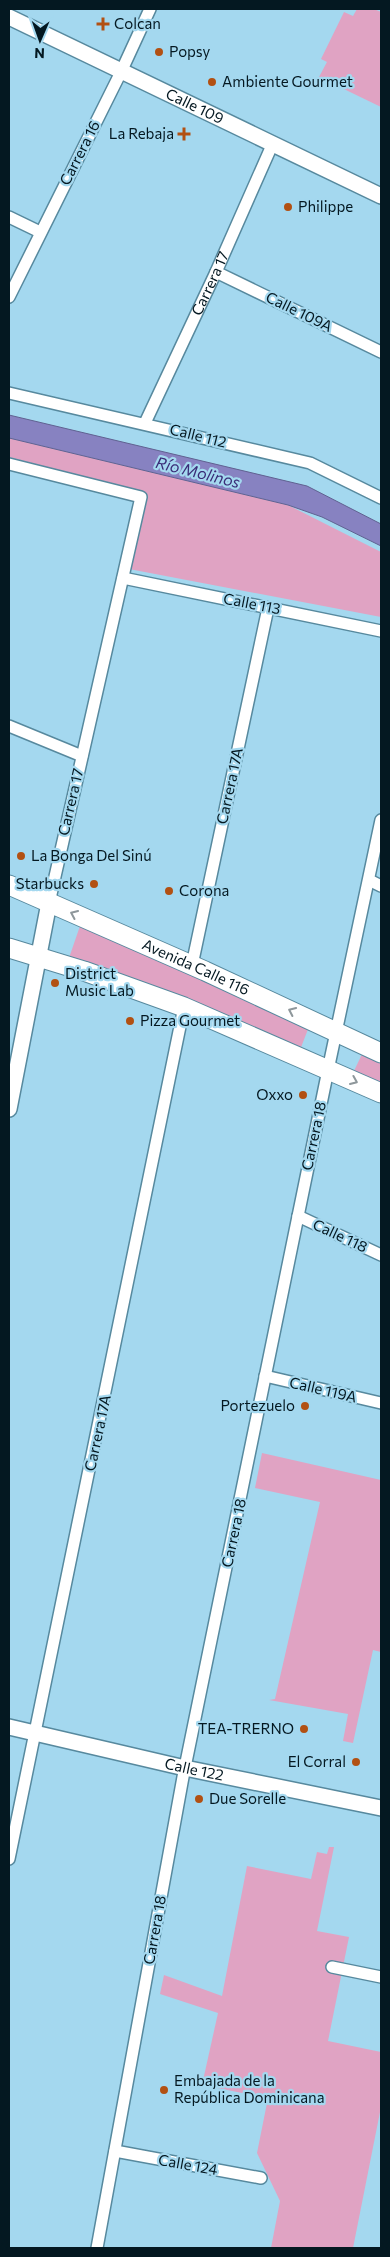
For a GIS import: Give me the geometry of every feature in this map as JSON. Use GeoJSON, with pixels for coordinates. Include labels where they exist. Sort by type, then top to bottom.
{"type":"FeatureCollection","features":[{"type":"Feature","properties":{"kind":"main road","name":"Avenida Calle 116"},"geometry":{"type":"LineString","coordinates":[[9,885],[192,965],[381,1052]]}},
{"type":"Feature","properties":{"kind":"main road"},"geometry":{"type":"LineString","coordinates":[[9,948],[184,1007],[381,1093]]}},
{"type":"Feature","properties":{"kind":"street","name":"Carrera 16"},"geometry":{"type":"LineString","coordinates":[[9,297],[121,72],[150,9]]}},
{"type":"Feature","properties":{"kind":"street","name":"Calle 109"},"geometry":{"type":"LineString","coordinates":[[9,17],[121,72],[273,142],[381,196]]}},
{"type":"Feature","properties":{"kind":"street","name":"Carrera 17"},"geometry":{"type":"LineString","coordinates":[[145,424],[216,272],[273,142]]}},
{"type":"Feature","properties":{"kind":"street"},"geometry":{"type":"LineString","coordinates":[[9,217],[40,232]]}},
{"type":"Feature","properties":{"kind":"street","name":"Calle 109A"},"geometry":{"type":"LineString","coordinates":[[216,272],[381,352]]}},
{"type":"Feature","properties":{"kind":"street","name":"Calle 112"},"geometry":{"type":"LineString","coordinates":[[9,393],[310,463],[381,498]]}},
{"type":"Feature","properties":{"kind":"street","name":"Carrera 17"},"geometry":{"type":"LineString","coordinates":[[9,464],[141,497],[49,903],[9,1109]]}},
{"type":"Feature","properties":{"kind":"street","name":"Calle 113"},"geometry":{"type":"LineString","coordinates":[[123,578],[381,631]]}},
{"type":"Feature","properties":{"kind":"street","name":"Carrera 17A"},"geometry":{"type":"LineString","coordinates":[[192,965],[268,608]]}},
{"type":"Feature","properties":{"kind":"street"},"geometry":{"type":"LineString","coordinates":[[9,726],[82,756]]}},
{"type":"Feature","properties":{"kind":"street","name":"Carrera 18"},"geometry":{"type":"LineString","coordinates":[[97,2248],[185,1768],[381,820]]}},
{"type":"Feature","properties":{"kind":"street"},"geometry":{"type":"LineString","coordinates":[[369,880],[381,886]]}},
{"type":"Feature","properties":{"kind":"street","name":"Carrera 17A"},"geometry":{"type":"LineString","coordinates":[[9,1860],[184,1007]]}},
{"type":"Feature","properties":{"kind":"street","name":"Calle 118"},"geometry":{"type":"LineString","coordinates":[[298,1216],[381,1255]]}},
{"type":"Feature","properties":{"kind":"street","name":"Calle 119A"},"geometry":{"type":"LineString","coordinates":[[265,1376],[381,1404]]}},
{"type":"Feature","properties":{"kind":"street","name":"Calle 122"},"geometry":{"type":"LineString","coordinates":[[9,1727],[185,1768],[381,1808]]}},
{"type":"Feature","properties":{"kind":"street"},"geometry":{"type":"LineString","coordinates":[[332,1967],[381,1976]]}},
{"type":"Feature","properties":{"kind":"street","name":"Calle 124"},"geometry":{"type":"LineString","coordinates":[[115,2151],[261,2178]]}},
{"type":"Feature","properties":{"kind":"shaded area"},"geometry":{"type":"Polygon","coordinates":[[[357,9],[374,9],[381,12],[381,107],[319,77],[327,62],[321,59],[344,12],[353,16],[357,9]]]}},
{"type":"Feature","properties":{"kind":"shaded area"},"geometry":{"type":"Polygon","coordinates":[[[9,438],[288,505],[381,552],[381,617],[129,569],[141,492],[9,457],[9,438]]]}},
{"type":"Feature","properties":{"kind":"shaded area"},"geometry":{"type":"Polygon","coordinates":[[[81,923],[310,1024],[300,1050],[69,958],[81,923]]]}},
{"type":"Feature","properties":{"kind":"shaded area"},"geometry":{"type":"Polygon","coordinates":[[[363,1052],[381,1060],[381,1085],[353,1073],[363,1052]]]}},
{"type":"Feature","properties":{"kind":"shaded area"},"geometry":{"type":"Polygon","coordinates":[[[262,1453],[381,1480],[381,1652],[373,1650],[353,1743],[343,1741],[348,1714],[269,1700],[275,1699],[320,1502],[255,1488],[262,1453]]]}},
{"type":"Feature","properties":{"kind":"shaded area"},"geometry":{"type":"Polygon","coordinates":[[[329,1847],[334,1847],[317,1931],[349,1937],[328,2041],[381,2052],[381,2107],[353,2248],[271,2248],[280,2201],[257,2153],[268,2098],[202,2085],[218,2013],[160,1994],[164,1975],[222,1996],[247,1866],[311,1879],[317,1852],[327,1854],[329,1847]]]}},
{"type":"Feature","properties":{"kind":"water","name":"Río Molinos"},"geometry":{"type":"Polygon","coordinates":[[[9,415],[307,486],[381,524],[381,546],[322,517],[288,505],[9,438],[9,415]]]}},
{"type":"Feature","properties":{"kind":"place","name":"Colcan"},"geometry":{"type":"Point","coordinates":[103,24]}},
{"type":"Feature","properties":{"kind":"place","name":"Popsy"},"geometry":{"type":"Point","coordinates":[159,52]}},
{"type":"Feature","properties":{"kind":"place","name":"Ambiente Gourmet"},"geometry":{"type":"Point","coordinates":[212,82]}},
{"type":"Feature","properties":{"kind":"place","name":"La Rebaja"},"geometry":{"type":"Point","coordinates":[184,134]}},
{"type":"Feature","properties":{"kind":"place","name":"Philippe"},"geometry":{"type":"Point","coordinates":[288,207]}},
{"type":"Feature","properties":{"kind":"place","name":"La Bonga Del Sinú"},"geometry":{"type":"Point","coordinates":[21,856]}},
{"type":"Feature","properties":{"kind":"place","name":"Starbucks"},"geometry":{"type":"Point","coordinates":[94,884]}},
{"type":"Feature","properties":{"kind":"place","name":"Corona"},"geometry":{"type":"Point","coordinates":[169,891]}},
{"type":"Feature","properties":{"kind":"place","name":"District Music Lab"},"geometry":{"type":"Point","coordinates":[55,983]}},
{"type":"Feature","properties":{"kind":"place","name":"Pizza Gourmet"},"geometry":{"type":"Point","coordinates":[130,1021]}},
{"type":"Feature","properties":{"kind":"place","name":"Oxxo"},"geometry":{"type":"Point","coordinates":[303,1095]}},
{"type":"Feature","properties":{"kind":"place","name":"Portezuelo"},"geometry":{"type":"Point","coordinates":[305,1406]}},
{"type":"Feature","properties":{"kind":"place","name":"TEA-TRERNO"},"geometry":{"type":"Point","coordinates":[304,1729]}},
{"type":"Feature","properties":{"kind":"place","name":"El Corral"},"geometry":{"type":"Point","coordinates":[356,1762]}},
{"type":"Feature","properties":{"kind":"place","name":"Due Sorelle"},"geometry":{"type":"Point","coordinates":[199,1799]}},
{"type":"Feature","properties":{"kind":"place","name":"Embajada de la República Dominicana"},"geometry":{"type":"Point","coordinates":[164,2090]}}]}
